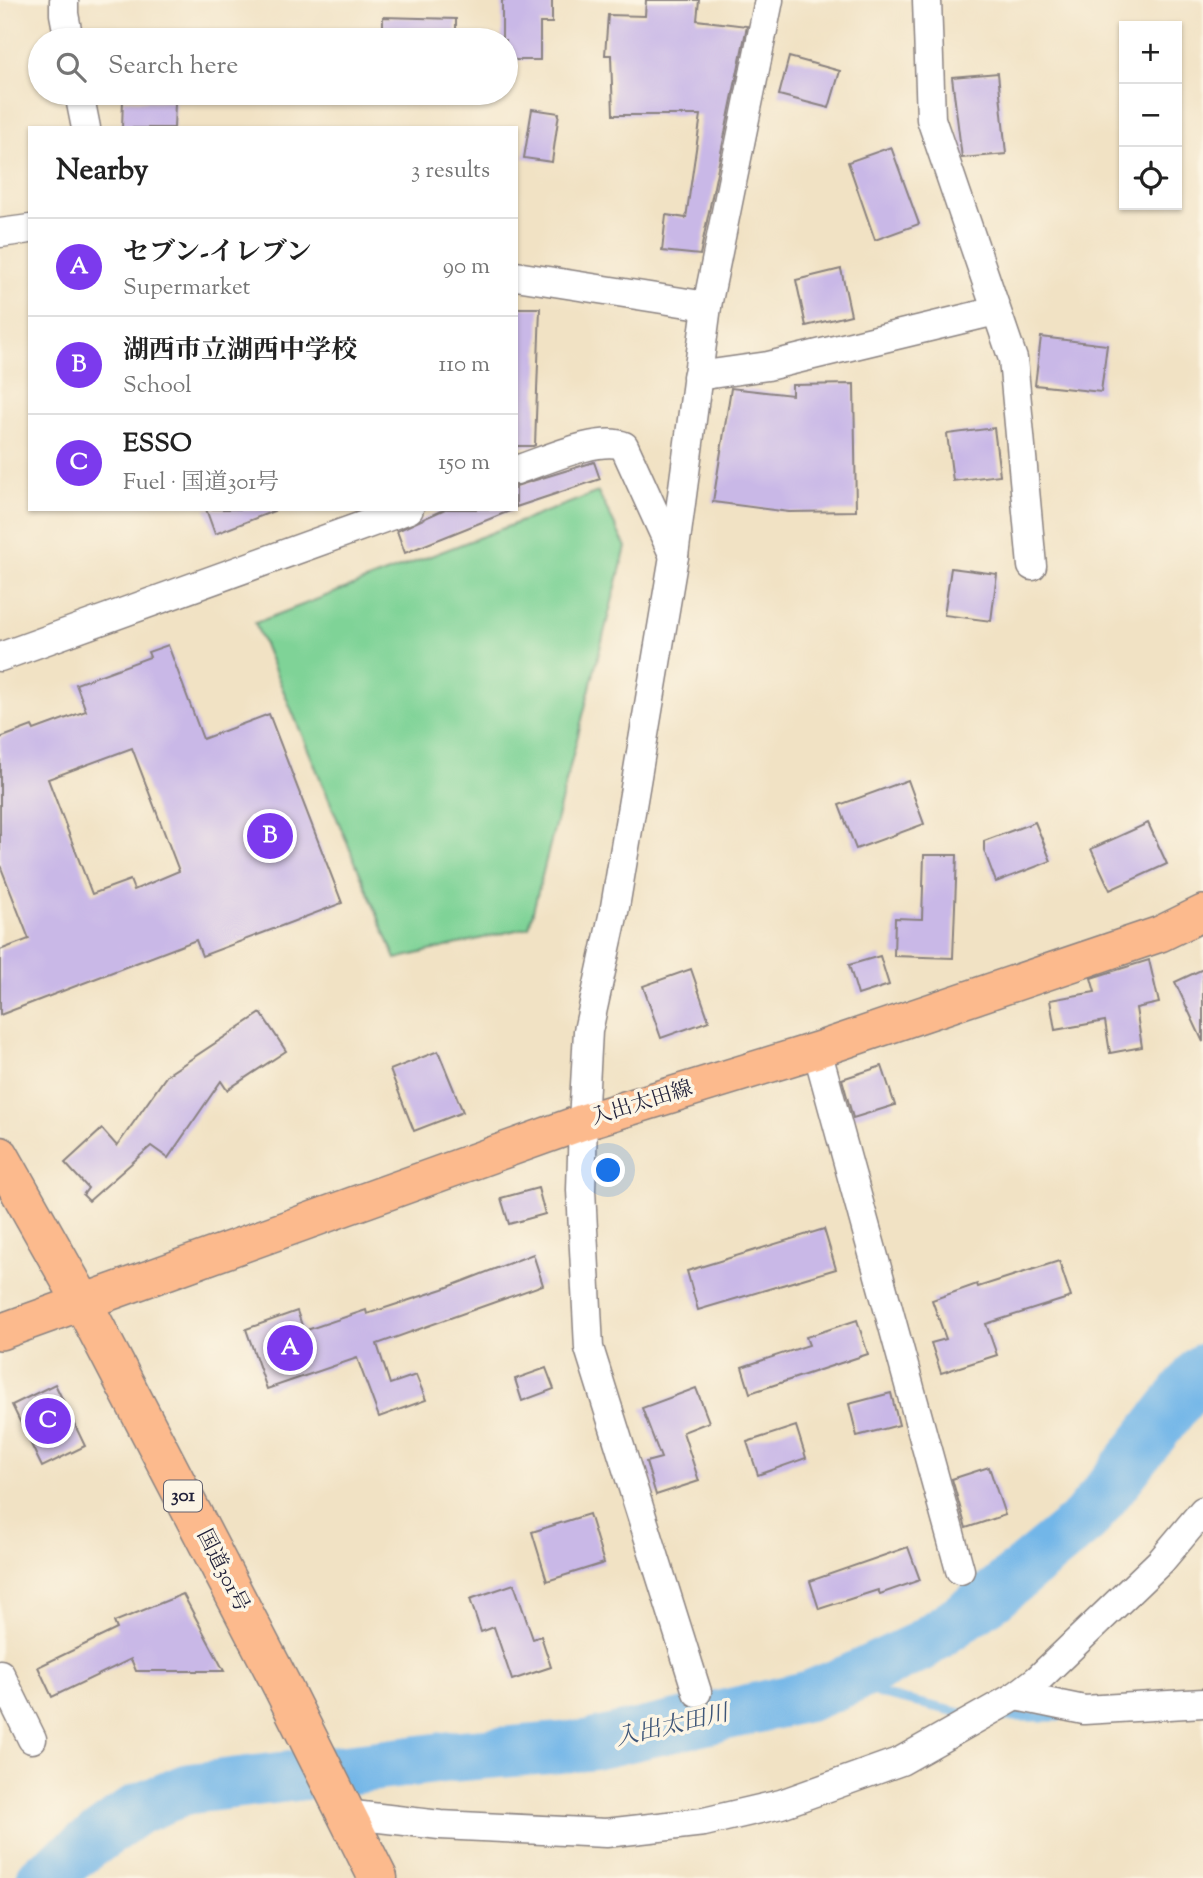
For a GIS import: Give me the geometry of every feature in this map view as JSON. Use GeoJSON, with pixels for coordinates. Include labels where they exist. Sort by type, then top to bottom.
{"type":"FeatureCollection","features":[{"type":"Feature","properties":{"kind":"highway","name":"国道301号"},"geometry":{"type":"LineString","coordinates":[[0,1156],[83,1304],[283,1688],[378,1878]]}},
{"type":"Feature","properties":{"kind":"main road","name":"入出太田線"},"geometry":{"type":"LineString","coordinates":[[1,1328],[83,1304],[583,1122],[817,1050],[1160,934],[1203,913]]}},
{"type":"Feature","properties":{"kind":"street"},"geometry":{"type":"LineString","coordinates":[[64,0],[67,28]]}},
{"type":"Feature","properties":{"kind":"street"},"geometry":{"type":"LineString","coordinates":[[697,1692],[589,1348],[581,1190],[583,1122],[588,1031],[615,907],[674,556],[706,306],[769,0]]}},
{"type":"Feature","properties":{"kind":"street"},"geometry":{"type":"LineString","coordinates":[[927,0],[931,119],[1013,359],[1031,566]]}},
{"type":"Feature","properties":{"kind":"street"},"geometry":{"type":"LineString","coordinates":[[81,105],[86,126]]}},
{"type":"Feature","properties":{"kind":"street"},"geometry":{"type":"LineString","coordinates":[[0,233],[28,229]]}},
{"type":"Feature","properties":{"kind":"street"},"geometry":{"type":"LineString","coordinates":[[518,276],[706,306]]}},
{"type":"Feature","properties":{"kind":"street"},"geometry":{"type":"LineString","coordinates":[[696,376],[768,366],[996,311]]}},
{"type":"Feature","properties":{"kind":"street"},"geometry":{"type":"LineString","coordinates":[[518,469],[599,443],[616,442],[624,446],[674,556]]}},
{"type":"Feature","properties":{"kind":"street"},"geometry":{"type":"LineString","coordinates":[[0,657],[403,511]]}},
{"type":"Feature","properties":{"kind":"street"},"geometry":{"type":"LineString","coordinates":[[817,1050],[960,1570]]}},
{"type":"Feature","properties":{"kind":"street"},"geometry":{"type":"LineString","coordinates":[[345,1814],[440,1825],[606,1833],[704,1822],[781,1804],[901,1761],[1016,1696],[1037,1680],[1161,1562],[1203,1511]]}},
{"type":"Feature","properties":{"kind":"street"},"geometry":{"type":"LineString","coordinates":[[0,1674],[32,1740]]}},
{"type":"Feature","properties":{"kind":"street"},"geometry":{"type":"LineString","coordinates":[[1016,1696],[1084,1710],[1203,1703]]}},
{"type":"Feature","properties":{"kind":"green space"},"geometry":{"type":"Polygon","coordinates":[[[598,492],[626,547],[529,927],[396,959],[255,623],[598,492]]]}},
{"type":"Feature","properties":{"kind":"building"},"geometry":{"type":"Polygon","coordinates":[[[502,0],[552,0],[552,23],[540,23],[540,60],[518,60],[518,28],[502,28],[502,0]]]}},
{"type":"Feature","properties":{"kind":"building"},"geometry":{"type":"Polygon","coordinates":[[[646,0],[699,0],[697,20],[747,26],[700,255],[662,251],[666,215],[686,218],[701,115],[613,115],[611,55],[605,55],[608,15],[645,16],[646,0]]]}},
{"type":"Feature","properties":{"kind":"building"},"geometry":{"type":"Polygon","coordinates":[[[383,17],[456,19],[456,28],[383,28],[383,17]]]}},
{"type":"Feature","properties":{"kind":"building"},"geometry":{"type":"Polygon","coordinates":[[[789,57],[840,71],[829,108],[779,95],[789,57]]]}},
{"type":"Feature","properties":{"kind":"building"},"geometry":{"type":"Polygon","coordinates":[[[998,73],[1006,154],[962,158],[952,77],[998,73]]]}},
{"type":"Feature","properties":{"kind":"building"},"geometry":{"type":"Polygon","coordinates":[[[123,105],[175,105],[174,126],[122,126],[123,105]]]}},
{"type":"Feature","properties":{"kind":"building"},"geometry":{"type":"Polygon","coordinates":[[[532,109],[559,113],[552,162],[524,158],[532,109]]]}},
{"type":"Feature","properties":{"kind":"building"},"geometry":{"type":"Polygon","coordinates":[[[891,147],[919,224],[875,240],[848,162],[891,147]]]}},
{"type":"Feature","properties":{"kind":"building"},"geometry":{"type":"Polygon","coordinates":[[[841,269],[851,315],[806,326],[796,280],[841,269]]]}},
{"type":"Feature","properties":{"kind":"building"},"geometry":{"type":"Polygon","coordinates":[[[518,308],[540,308],[533,446],[518,446],[518,308]]]}},
{"type":"Feature","properties":{"kind":"building"},"geometry":{"type":"Polygon","coordinates":[[[1041,337],[1107,345],[1101,392],[1035,385],[1041,337]]]}},
{"type":"Feature","properties":{"kind":"building"},"geometry":{"type":"Polygon","coordinates":[[[854,384],[856,511],[789,512],[713,502],[731,388],[792,395],[792,385],[854,384]]]}},
{"type":"Feature","properties":{"kind":"building"},"geometry":{"type":"Polygon","coordinates":[[[994,428],[1000,475],[953,481],[947,434],[994,428]]]}},
{"type":"Feature","properties":{"kind":"building"},"geometry":{"type":"Polygon","coordinates":[[[594,462],[600,479],[518,506],[518,485],[594,462]]]}},
{"type":"Feature","properties":{"kind":"building"},"geometry":{"type":"Polygon","coordinates":[[[207,511],[274,511],[215,534],[207,511]]]}},
{"type":"Feature","properties":{"kind":"building"},"geometry":{"type":"Polygon","coordinates":[[[441,511],[510,511],[405,553],[397,531],[441,511]]]}},
{"type":"Feature","properties":{"kind":"building"},"geometry":{"type":"Polygon","coordinates":[[[951,568],[997,574],[991,621],[944,615],[951,568]]]}},
{"type":"Feature","properties":{"kind":"building"},"geometry":{"type":"Polygon","coordinates":[[[168,645],[203,739],[269,714],[342,903],[202,956],[196,940],[0,1015],[0,950],[29,939],[0,865],[0,738],[32,726],[34,730],[86,711],[76,684],[150,657],[148,652],[168,645]],[[132,748],[48,779],[92,894],[130,880],[134,890],[179,871],[132,748]]]}},
{"type":"Feature","properties":{"kind":"building"},"geometry":{"type":"Polygon","coordinates":[[[908,780],[924,824],[856,849],[839,805],[908,780]]]}},
{"type":"Feature","properties":{"kind":"building"},"geometry":{"type":"Polygon","coordinates":[[[1035,822],[1051,861],[996,882],[984,850],[984,841],[1035,822]]]}},
{"type":"Feature","properties":{"kind":"building"},"geometry":{"type":"Polygon","coordinates":[[[1148,823],[1167,864],[1110,890],[1091,849],[1148,823]]]}},
{"type":"Feature","properties":{"kind":"building"},"geometry":{"type":"Polygon","coordinates":[[[924,855],[957,855],[953,958],[894,956],[895,918],[922,919],[924,855]]]}},
{"type":"Feature","properties":{"kind":"building"},"geometry":{"type":"Polygon","coordinates":[[[880,956],[889,985],[858,995],[849,965],[880,956]]]}},
{"type":"Feature","properties":{"kind":"building"},"geometry":{"type":"Polygon","coordinates":[[[1149,960],[1159,1003],[1136,1008],[1142,1047],[1110,1053],[1105,1021],[1055,1030],[1050,1000],[1095,992],[1091,978],[1149,960]]]}},
{"type":"Feature","properties":{"kind":"building"},"geometry":{"type":"Polygon","coordinates":[[[691,969],[709,1021],[661,1038],[643,986],[691,969]]]}},
{"type":"Feature","properties":{"kind":"building"},"geometry":{"type":"Polygon","coordinates":[[[1203,969],[1203,1042],[1175,982],[1203,969]]]}},
{"type":"Feature","properties":{"kind":"building"},"geometry":{"type":"Polygon","coordinates":[[[261,1013],[286,1051],[227,1090],[221,1081],[168,1158],[151,1146],[89,1201],[83,1195],[88,1188],[65,1163],[102,1129],[117,1146],[167,1075],[261,1013]]]}},
{"type":"Feature","properties":{"kind":"building"},"geometry":{"type":"Polygon","coordinates":[[[438,1051],[463,1112],[414,1131],[390,1070],[438,1051]]]}},
{"type":"Feature","properties":{"kind":"building"},"geometry":{"type":"Polygon","coordinates":[[[882,1066],[895,1105],[853,1118],[842,1079],[882,1066]]]}},
{"type":"Feature","properties":{"kind":"building"},"geometry":{"type":"Polygon","coordinates":[[[538,1188],[545,1214],[509,1224],[501,1198],[538,1188]]]}},
{"type":"Feature","properties":{"kind":"building"},"geometry":{"type":"Polygon","coordinates":[[[824,1229],[836,1269],[698,1310],[687,1271],[824,1229]]]}},
{"type":"Feature","properties":{"kind":"building"},"geometry":{"type":"Polygon","coordinates":[[[533,1254],[543,1285],[377,1344],[390,1384],[416,1375],[426,1400],[379,1417],[357,1358],[267,1389],[246,1329],[297,1311],[304,1331],[366,1310],[367,1314],[443,1289],[533,1254]]]}},
{"type":"Feature","properties":{"kind":"building"},"geometry":{"type":"Polygon","coordinates":[[[1059,1261],[1071,1297],[986,1324],[997,1355],[941,1373],[931,1343],[946,1339],[932,1300],[1059,1261]]]}},
{"type":"Feature","properties":{"kind":"building"},"geometry":{"type":"Polygon","coordinates":[[[857,1320],[868,1354],[750,1393],[742,1367],[809,1345],[806,1337],[857,1320]]]}},
{"type":"Feature","properties":{"kind":"building"},"geometry":{"type":"Polygon","coordinates":[[[546,1368],[554,1389],[522,1401],[515,1379],[546,1368]]]}},
{"type":"Feature","properties":{"kind":"building"},"geometry":{"type":"Polygon","coordinates":[[[55,1384],[85,1446],[42,1467],[12,1405],[55,1384]]]}},
{"type":"Feature","properties":{"kind":"building"},"geometry":{"type":"Polygon","coordinates":[[[696,1388],[709,1422],[683,1432],[699,1481],[656,1495],[646,1462],[661,1458],[642,1408],[696,1388]]]}},
{"type":"Feature","properties":{"kind":"building"},"geometry":{"type":"Polygon","coordinates":[[[891,1393],[899,1425],[857,1436],[849,1404],[891,1393]]]}},
{"type":"Feature","properties":{"kind":"building"},"geometry":{"type":"Polygon","coordinates":[[[796,1426],[806,1458],[758,1475],[747,1442],[796,1426]]]}},
{"type":"Feature","properties":{"kind":"building"},"geometry":{"type":"Polygon","coordinates":[[[989,1467],[1005,1515],[966,1528],[952,1479],[989,1467]]]}},
{"type":"Feature","properties":{"kind":"building"},"geometry":{"type":"Polygon","coordinates":[[[589,1514],[604,1563],[547,1581],[532,1532],[589,1514]]]}},
{"type":"Feature","properties":{"kind":"building"},"geometry":{"type":"Polygon","coordinates":[[[908,1547],[920,1580],[880,1594],[878,1590],[819,1609],[810,1581],[908,1547]]]}},
{"type":"Feature","properties":{"kind":"building"},"geometry":{"type":"Polygon","coordinates":[[[514,1584],[533,1639],[541,1636],[551,1667],[512,1680],[494,1627],[481,1632],[470,1599],[514,1584]]]}},
{"type":"Feature","properties":{"kind":"building"},"geometry":{"type":"Polygon","coordinates":[[[183,1594],[224,1671],[136,1671],[131,1659],[52,1697],[38,1667],[117,1629],[114,1622],[183,1594]]]}},
{"type":"Feature","properties":{"kind":"waterway","name":"入出太田川"},"geometry":{"type":"LineString","coordinates":[[42,1878],[136,1810],[187,1789],[456,1756],[591,1745],[809,1696],[853,1678],[919,1647],[993,1596],[1085,1520],[1203,1369]]}},
{"type":"Feature","properties":{"kind":"waterway"},"geometry":{"type":"LineString","coordinates":[[853,1678],[879,1694],[970,1715]]}},
{"type":"Feature","properties":{"kind":"waterway"},"geometry":{"type":"LineString","coordinates":[[998,1717],[1058,1717]]}},
{"type":"Feature","properties":{"kind":"place","name":"湖西市立湖西中学校"},"geometry":{"type":"Point","coordinates":[270,836]}},
{"type":"Feature","properties":{"kind":"place","name":"セブン-イレブン"},"geometry":{"type":"Point","coordinates":[290,1348]}},
{"type":"Feature","properties":{"kind":"place","name":"ESSO"},"geometry":{"type":"Point","coordinates":[48,1421]}}]}
